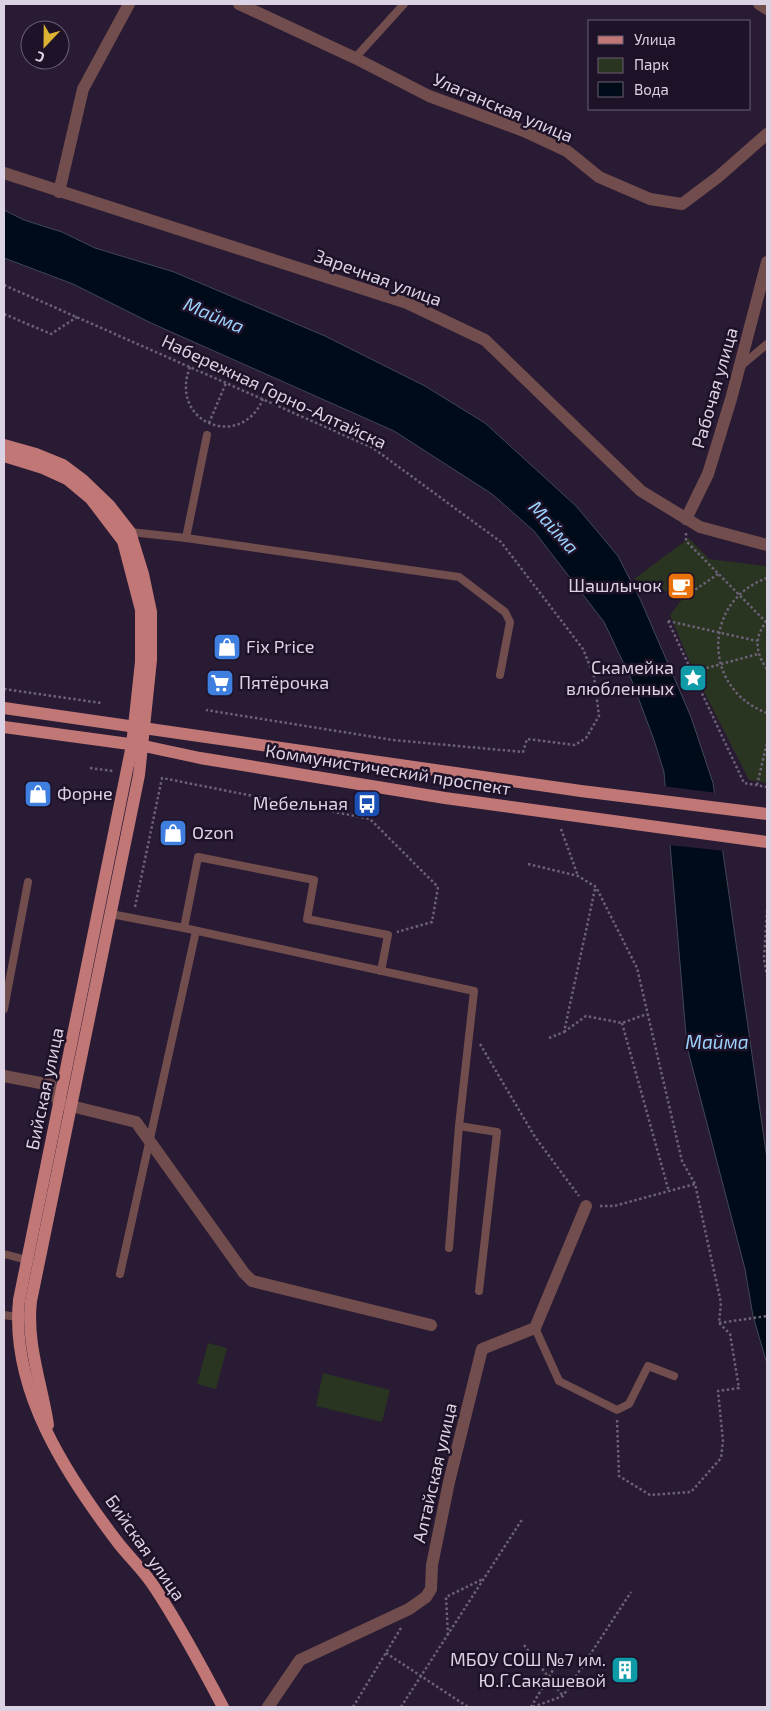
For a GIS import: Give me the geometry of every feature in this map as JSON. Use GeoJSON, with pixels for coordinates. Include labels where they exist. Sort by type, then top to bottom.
{"type":"FeatureCollection","features":[{"type":"Feature","properties":{"kind":"main road"},"geometry":{"type":"LineString","coordinates":[[4,445],[51,460],[72,472],[96,492],[130,532],[143,574],[151,612],[151,660],[139,728]]}},
{"type":"Feature","properties":{"kind":"main road"},"geometry":{"type":"LineString","coordinates":[[4,456],[43,468],[67,479],[91,499],[123,541],[141,610],[138,746]]}},
{"type":"Feature","properties":{"kind":"main road","name":"Коммунистический проспект"},"geometry":{"type":"LineString","coordinates":[[4,708],[581,791],[767,814]]}},
{"type":"Feature","properties":{"kind":"main road","name":"Коммунистический проспект"},"geometry":{"type":"LineString","coordinates":[[4,728],[138,746],[359,785],[582,818],[761,841]]}},
{"type":"Feature","properties":{"kind":"main road","name":"Бийская улица"},"geometry":{"type":"LineString","coordinates":[[50,1437],[45,1405],[34,1360],[29,1318],[111,914],[138,746]]}},
{"type":"Feature","properties":{"kind":"main road","name":"Бийская улица"},"geometry":{"type":"LineString","coordinates":[[138,746],[59,1103],[27,1260],[17,1317],[18,1340],[30,1391],[50,1437],[119,1544],[155,1587],[223,1707]]}},
{"type":"Feature","properties":{"kind":"street"},"geometry":{"type":"LineString","coordinates":[[59,192],[83,89],[128,4]]}},
{"type":"Feature","properties":{"kind":"street","name":"Улаганская улица"},"geometry":{"type":"LineString","coordinates":[[238,4],[355,58],[428,96],[524,131],[567,151],[599,177],[650,200],[682,204],[718,177],[767,134]]}},
{"type":"Feature","properties":{"kind":"street"},"geometry":{"type":"LineString","coordinates":[[759,4],[767,9]]}},
{"type":"Feature","properties":{"kind":"street","name":"Заречная улица"},"geometry":{"type":"LineString","coordinates":[[4,173],[406,302],[485,340],[641,491],[700,527],[767,545]]}},
{"type":"Feature","properties":{"kind":"street","name":"Рабочая улица"},"geometry":{"type":"LineString","coordinates":[[686,519],[708,474],[767,262]]}},
{"type":"Feature","properties":{"kind":"street"},"geometry":{"type":"LineString","coordinates":[[4,1076],[51,1085],[59,1103],[136,1122],[244,1273],[252,1281],[431,1325]]}},
{"type":"Feature","properties":{"kind":"street"},"geometry":{"type":"LineString","coordinates":[[535,1328],[586,1206]]}},
{"type":"Feature","properties":{"kind":"street","name":"Алтайская улица"},"geometry":{"type":"LineString","coordinates":[[268,1707],[300,1660],[398,1614],[419,1602],[431,1589],[432,1565],[449,1482],[482,1349],[535,1328]]}},
{"type":"Feature","properties":{"kind":"lane"},"geometry":{"type":"LineString","coordinates":[[355,58],[404,4]]}},
{"type":"Feature","properties":{"kind":"lane"},"geometry":{"type":"LineString","coordinates":[[739,368],[767,344]]}},
{"type":"Feature","properties":{"kind":"lane"},"geometry":{"type":"LineString","coordinates":[[186,538],[207,435]]}},
{"type":"Feature","properties":{"kind":"lane"},"geometry":{"type":"LineString","coordinates":[[130,532],[186,538],[458,577],[509,617],[510,622],[500,675]]}},
{"type":"Feature","properties":{"kind":"lane"},"geometry":{"type":"LineString","coordinates":[[184,928],[198,857],[314,880],[307,919],[388,935],[381,971]]}},
{"type":"Feature","properties":{"kind":"lane"},"geometry":{"type":"LineString","coordinates":[[4,1009],[28,882]]}},
{"type":"Feature","properties":{"kind":"lane"},"geometry":{"type":"LineString","coordinates":[[111,914],[474,991],[459,1126],[449,1248]]}},
{"type":"Feature","properties":{"kind":"lane"},"geometry":{"type":"LineString","coordinates":[[120,1274],[196,931]]}},
{"type":"Feature","properties":{"kind":"lane"},"geometry":{"type":"LineString","coordinates":[[459,1126],[497,1132],[479,1291]]}},
{"type":"Feature","properties":{"kind":"lane"},"geometry":{"type":"LineString","coordinates":[[4,1254],[27,1260]]}},
{"type":"Feature","properties":{"kind":"lane"},"geometry":{"type":"LineString","coordinates":[[4,1315],[17,1317]]}},
{"type":"Feature","properties":{"kind":"lane"},"geometry":{"type":"LineString","coordinates":[[535,1328],[559,1381],[617,1410],[629,1404],[648,1366],[674,1376]]}},
{"type":"Feature","properties":{"kind":"path","name":"Набережная Горно-Алтайска"},"geometry":{"type":"LineString","coordinates":[[4,285],[373,448],[501,542],[583,648],[594,676],[599,704],[599,716],[595,726],[586,738],[575,745],[527,739],[523,752],[393,740],[206,710]]}},
{"type":"Feature","properties":{"kind":"path"},"geometry":{"type":"LineString","coordinates":[[4,314],[51,334],[77,317]]}},
{"type":"Feature","properties":{"kind":"path"},"geometry":{"type":"LineString","coordinates":[[190,367],[186,384],[186,396],[192,410],[201,420],[230,426],[246,420],[257,412],[263,399]]}},
{"type":"Feature","properties":{"kind":"path"},"geometry":{"type":"LineString","coordinates":[[209,423],[226,383]]}},
{"type":"Feature","properties":{"kind":"path"},"geometry":{"type":"LineString","coordinates":[[686,519],[686,541],[767,621],[760,631],[757,641],[758,654],[767,669]]}},
{"type":"Feature","properties":{"kind":"path"},"geometry":{"type":"LineString","coordinates":[[683,598],[718,574]]}},
{"type":"Feature","properties":{"kind":"path"},"geometry":{"type":"LineString","coordinates":[[767,578],[755,582],[739,594],[726,612],[719,631],[718,648],[720,664],[728,682],[740,697],[767,713]]}},
{"type":"Feature","properties":{"kind":"path"},"geometry":{"type":"LineString","coordinates":[[757,641],[668,621],[744,783],[767,787]]}},
{"type":"Feature","properties":{"kind":"path"},"geometry":{"type":"LineString","coordinates":[[692,672],[758,654]]}},
{"type":"Feature","properties":{"kind":"path"},"geometry":{"type":"LineString","coordinates":[[4,689],[101,703]]}},
{"type":"Feature","properties":{"kind":"path"},"geometry":{"type":"LineString","coordinates":[[757,785],[767,743]]}},
{"type":"Feature","properties":{"kind":"path"},"geometry":{"type":"LineString","coordinates":[[90,768],[119,772]]}},
{"type":"Feature","properties":{"kind":"path"},"geometry":{"type":"LineString","coordinates":[[132,918],[162,778],[370,819],[438,887],[432,922],[388,935]]}},
{"type":"Feature","properties":{"kind":"path"},"geometry":{"type":"LineString","coordinates":[[562,829],[578,876]]}},
{"type":"Feature","properties":{"kind":"path"},"geometry":{"type":"LineString","coordinates":[[528,864],[578,876],[596,887],[637,968],[682,1161],[695,1184],[721,1303],[718,1323]]}},
{"type":"Feature","properties":{"kind":"path"},"geometry":{"type":"LineString","coordinates":[[564,1032],[596,887]]}},
{"type":"Feature","properties":{"kind":"path"},"geometry":{"type":"LineString","coordinates":[[767,910],[764,959],[767,976]]}},
{"type":"Feature","properties":{"kind":"path"},"geometry":{"type":"LineString","coordinates":[[549,1038],[564,1032],[586,1016],[622,1023],[647,1014]]}},
{"type":"Feature","properties":{"kind":"path"},"geometry":{"type":"LineString","coordinates":[[622,1023],[669,1192]]}},
{"type":"Feature","properties":{"kind":"path"},"geometry":{"type":"LineString","coordinates":[[470,1027],[535,1137],[586,1206],[614,1206],[695,1184]]}},
{"type":"Feature","properties":{"kind":"path"},"geometry":{"type":"LineString","coordinates":[[718,1323],[736,1322],[767,1316]]}},
{"type":"Feature","properties":{"kind":"path"},"geometry":{"type":"LineString","coordinates":[[617,1410],[619,1476],[650,1495],[691,1492],[721,1458],[722,1441],[718,1391],[740,1388],[730,1334],[718,1323]]}},
{"type":"Feature","properties":{"kind":"path"},"geometry":{"type":"LineString","coordinates":[[402,1707],[523,1518]]}},
{"type":"Feature","properties":{"kind":"path"},"geometry":{"type":"LineString","coordinates":[[448,1637],[446,1597],[484,1579]]}},
{"type":"Feature","properties":{"kind":"path"},"geometry":{"type":"LineString","coordinates":[[532,1707],[563,1696],[631,1592]]}},
{"type":"Feature","properties":{"kind":"path"},"geometry":{"type":"LineString","coordinates":[[353,1707],[404,1623],[398,1614]]}},
{"type":"Feature","properties":{"kind":"path"},"geometry":{"type":"LineString","coordinates":[[524,1645],[550,1676],[563,1696]]}},
{"type":"Feature","properties":{"kind":"path"},"geometry":{"type":"LineString","coordinates":[[386,1653],[468,1707]]}},
{"type":"Feature","properties":{"kind":"path"},"geometry":{"type":"LineString","coordinates":[[532,1707],[559,1660]]}},
{"type":"Feature","properties":{"kind":"green space"},"geometry":{"type":"Polygon","coordinates":[[[689,538],[709,559],[767,566],[767,783],[749,780],[694,672],[670,615],[683,598],[634,579],[689,538]]]}},
{"type":"Feature","properties":{"kind":"green space"},"geometry":{"type":"Polygon","coordinates":[[[208,1343],[227,1348],[216,1389],[197,1384],[208,1343]]]}},
{"type":"Feature","properties":{"kind":"green space"},"geometry":{"type":"Polygon","coordinates":[[[323,1373],[390,1390],[382,1422],[316,1406],[323,1373]]]}},
{"type":"Feature","properties":{"kind":"water","name":"Майма"},"geometry":{"type":"Polygon","coordinates":[[[4,210],[24,220],[62,232],[95,248],[174,272],[325,336],[425,386],[485,423],[576,506],[618,556],[641,601],[691,717],[713,783],[767,1159],[767,1364],[753,1316],[745,1269],[687,1047],[664,772],[632,681],[604,622],[534,531],[492,494],[394,431],[151,323],[73,284],[4,258],[4,210]]]}},
{"type":"Feature","properties":{"kind":"pier"},"geometry":{"type":"Polygon","coordinates":[[[663,786],[717,793],[725,851],[668,845],[663,786]]]}},
{"type":"Feature","properties":{"kind":"place","name":"Шашлычок"},"geometry":{"type":"Point","coordinates":[681,586]}},
{"type":"Feature","properties":{"kind":"place","name":"Fix Price"},"geometry":{"type":"Point","coordinates":[227,647]}},
{"type":"Feature","properties":{"kind":"place","name":"Скамейка влюбленных"},"geometry":{"type":"Point","coordinates":[693,678]}},
{"type":"Feature","properties":{"kind":"place","name":"Пятёрочка"},"geometry":{"type":"Point","coordinates":[220,683]}},
{"type":"Feature","properties":{"kind":"place","name":"Форне"},"geometry":{"type":"Point","coordinates":[38,794]}},
{"type":"Feature","properties":{"kind":"place","name":"Мебельная"},"geometry":{"type":"Point","coordinates":[367,804]}},
{"type":"Feature","properties":{"kind":"place","name":"Ozon"},"geometry":{"type":"Point","coordinates":[173,833]}},
{"type":"Feature","properties":{"kind":"place","name":"МБОУ СОШ №7 им. Ю.Г.Сакашевой"},"geometry":{"type":"Point","coordinates":[625,1670]}}]}
